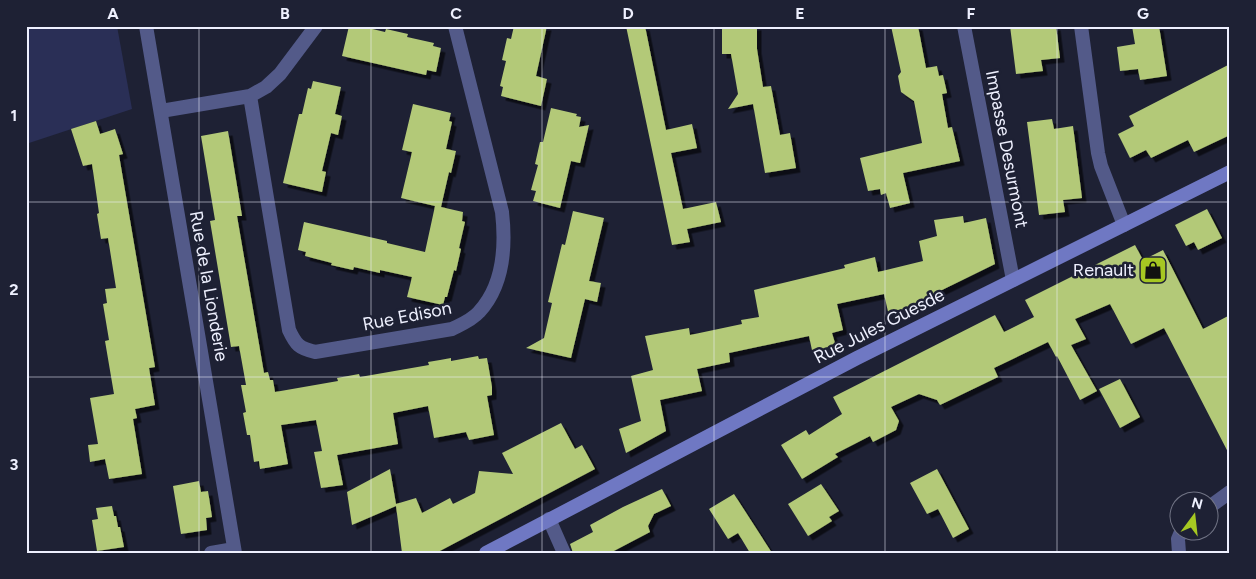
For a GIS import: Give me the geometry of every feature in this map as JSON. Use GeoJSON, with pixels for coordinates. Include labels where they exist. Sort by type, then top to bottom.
{"type":"FeatureCollection","features":[{"type":"Feature","properties":{"kind":"main road","name":"Rue Jules Guesde"},"geometry":{"type":"LineString","coordinates":[[486,553],[857,358],[1230,172]]}},
{"type":"Feature","properties":{"kind":"street","name":"Rue de la Lionderie"},"geometry":{"type":"LineString","coordinates":[[146,26],[235,551]]}},
{"type":"Feature","properties":{"kind":"street"},"geometry":{"type":"LineString","coordinates":[[161,111],[250,96],[266,87],[280,74],[316,26]]}},
{"type":"Feature","properties":{"kind":"street","name":"Rue Edison"},"geometry":{"type":"LineString","coordinates":[[250,96],[289,330],[294,340],[303,349],[315,352],[452,329],[467,322],[478,313],[490,298],[501,268],[504,249],[502,212],[455,26]]}},
{"type":"Feature","properties":{"kind":"street","name":"Impasse Desurmont"},"geometry":{"type":"LineString","coordinates":[[964,26],[1013,280]]}},
{"type":"Feature","properties":{"kind":"street"},"geometry":{"type":"LineString","coordinates":[[1081,26],[1098,153],[1101,166],[1124,225]]}},
{"type":"Feature","properties":{"kind":"street"},"geometry":{"type":"LineString","coordinates":[[1218,501],[1230,492]]}},
{"type":"Feature","properties":{"kind":"street"},"geometry":{"type":"LineString","coordinates":[[549,519],[564,553]]}},
{"type":"Feature","properties":{"kind":"street"},"geometry":{"type":"LineString","coordinates":[[211,553],[235,551]]}},
{"type":"Feature","properties":{"kind":"shaded area"},"geometry":{"type":"Polygon","coordinates":[[[26,26],[117,26],[132,109],[26,144],[26,26]]]}},
{"type":"Feature","properties":{"kind":"building"},"geometry":{"type":"Polygon","coordinates":[[[349,26],[360,26],[385,32],[386,29],[408,34],[407,37],[434,43],[433,46],[441,48],[436,72],[427,70],[426,75],[342,56],[349,26]]]}},
{"type":"Feature","properties":{"kind":"building"},"geometry":{"type":"Polygon","coordinates":[[[514,26],[547,26],[536,76],[547,79],[541,106],[501,96],[503,87],[500,86],[506,61],[502,60],[507,38],[511,39],[514,26]]]}},
{"type":"Feature","properties":{"kind":"building"},"geometry":{"type":"Polygon","coordinates":[[[626,26],[645,26],[666,130],[692,124],[697,148],[671,153],[683,209],[716,202],[721,222],[687,229],[690,242],[672,245],[626,26]]]}},
{"type":"Feature","properties":{"kind":"building"},"geometry":{"type":"Polygon","coordinates":[[[757,26],[757,49],[763,87],[771,86],[780,135],[790,133],[796,168],[765,173],[753,104],[728,109],[738,94],[731,54],[722,54],[722,27],[757,26]]]}},
{"type":"Feature","properties":{"kind":"building"},"geometry":{"type":"Polygon","coordinates":[[[891,26],[918,26],[926,68],[937,66],[939,76],[943,75],[947,93],[942,94],[948,128],[952,127],[960,161],[903,173],[910,203],[890,208],[886,193],[881,195],[880,189],[868,191],[860,158],[922,143],[914,101],[901,92],[898,76],[901,72],[891,26]]]}},
{"type":"Feature","properties":{"kind":"building"},"geometry":{"type":"Polygon","coordinates":[[[1010,26],[1056,26],[1060,58],[1041,60],[1043,71],[1016,74],[1010,26]]]}},
{"type":"Feature","properties":{"kind":"building"},"geometry":{"type":"Polygon","coordinates":[[[1132,26],[1159,26],[1167,76],[1140,80],[1138,69],[1120,71],[1117,47],[1135,44],[1132,26]]]}},
{"type":"Feature","properties":{"kind":"building"},"geometry":{"type":"Polygon","coordinates":[[[1230,64],[1230,135],[1194,152],[1188,140],[1151,158],[1146,150],[1130,158],[1118,134],[1134,126],[1129,116],[1230,64]]]}},
{"type":"Feature","properties":{"kind":"building"},"geometry":{"type":"Polygon","coordinates":[[[313,81],[341,87],[335,114],[342,116],[338,135],[331,133],[322,171],[326,172],[322,192],[283,183],[299,114],[302,114],[308,88],[311,89],[313,81]]]}},
{"type":"Feature","properties":{"kind":"building"},"geometry":{"type":"Polygon","coordinates":[[[413,104],[451,113],[449,121],[452,122],[446,149],[456,151],[441,207],[463,212],[462,221],[465,222],[456,271],[454,270],[443,305],[407,297],[412,277],[380,270],[380,273],[354,267],[353,270],[331,265],[332,263],[305,256],[306,252],[298,250],[304,222],[387,241],[387,243],[425,252],[435,206],[401,198],[412,152],[402,150],[413,104]]]}},
{"type":"Feature","properties":{"kind":"building"},"geometry":{"type":"Polygon","coordinates":[[[551,108],[577,114],[576,116],[581,117],[579,127],[589,125],[580,163],[571,161],[560,208],[533,201],[536,191],[531,190],[538,165],[535,164],[540,142],[543,142],[551,108]]]}},
{"type":"Feature","properties":{"kind":"building"},"geometry":{"type":"Polygon","coordinates":[[[1052,119],[1054,129],[1073,126],[1082,198],[1063,200],[1065,212],[1039,215],[1027,122],[1052,119]]]}},
{"type":"Feature","properties":{"kind":"building"},"geometry":{"type":"Polygon","coordinates":[[[96,121],[100,134],[115,129],[123,154],[119,155],[155,367],[149,368],[155,405],[135,409],[137,418],[133,419],[142,474],[109,479],[105,459],[90,462],[88,445],[98,444],[90,398],[114,394],[105,341],[109,340],[103,304],[107,303],[105,289],[116,288],[108,238],[101,239],[92,164],[83,166],[71,129],[96,121]]]}},
{"type":"Feature","properties":{"kind":"building"},"geometry":{"type":"Polygon","coordinates":[[[228,131],[242,216],[237,216],[264,373],[268,372],[270,380],[273,380],[275,392],[338,381],[337,378],[359,374],[360,377],[429,365],[428,362],[451,358],[451,361],[478,356],[479,359],[487,358],[492,395],[487,396],[494,435],[469,440],[466,432],[434,438],[428,406],[393,413],[398,444],[337,455],[343,485],[321,488],[314,452],[322,451],[316,420],[281,425],[288,464],[260,469],[259,461],[254,462],[250,435],[247,435],[243,413],[246,412],[241,385],[246,385],[239,346],[231,347],[210,221],[215,220],[201,136],[228,131]]]}},
{"type":"Feature","properties":{"kind":"building"},"geometry":{"type":"Polygon","coordinates":[[[1207,209],[1222,238],[1198,250],[1194,242],[1186,246],[1175,225],[1207,209]]]}},
{"type":"Feature","properties":{"kind":"building"},"geometry":{"type":"Polygon","coordinates":[[[573,211],[604,218],[589,281],[601,283],[597,302],[585,299],[571,358],[526,348],[544,338],[552,303],[548,302],[562,244],[565,245],[573,211]]]}},
{"type":"Feature","properties":{"kind":"building"},"geometry":{"type":"Polygon","coordinates":[[[963,216],[964,223],[986,218],[995,264],[889,316],[884,294],[837,304],[843,330],[832,333],[835,343],[813,355],[809,336],[729,353],[730,362],[697,369],[702,391],[660,400],[666,431],[626,453],[619,429],[641,421],[631,376],[653,370],[645,336],[689,328],[690,335],[742,324],[741,320],[759,317],[754,290],[845,268],[844,265],[875,257],[878,272],[923,261],[919,241],[937,236],[934,220],[963,216]]]}},
{"type":"Feature","properties":{"kind":"building"},"geometry":{"type":"Polygon","coordinates":[[[1135,245],[1143,260],[1163,250],[1203,329],[1230,315],[1230,456],[1164,328],[1131,344],[1110,304],[1075,319],[1086,339],[1071,345],[1097,391],[1080,400],[1048,342],[994,368],[998,377],[940,405],[937,400],[919,394],[891,407],[899,421],[896,430],[873,442],[870,436],[835,454],[838,457],[802,479],[781,445],[806,430],[809,435],[842,414],[833,397],[995,315],[1004,332],[1034,317],[1025,300],[1135,245]]]}},
{"type":"Feature","properties":{"kind":"building"},"geometry":{"type":"Polygon","coordinates":[[[1120,379],[1140,417],[1120,428],[1099,389],[1120,379]]]}},
{"type":"Feature","properties":{"kind":"building"},"geometry":{"type":"Polygon","coordinates":[[[561,423],[575,449],[582,445],[595,469],[436,553],[402,553],[396,506],[352,525],[347,492],[390,469],[396,504],[416,498],[422,513],[450,498],[453,504],[475,493],[479,471],[513,474],[502,453],[561,423]]]}},
{"type":"Feature","properties":{"kind":"building"},"geometry":{"type":"Polygon","coordinates":[[[937,469],[969,529],[953,538],[938,509],[927,514],[910,483],[937,469]]]}},
{"type":"Feature","properties":{"kind":"building"},"geometry":{"type":"Polygon","coordinates":[[[199,481],[201,492],[208,491],[212,517],[206,518],[207,530],[181,534],[173,486],[199,481]]]}},
{"type":"Feature","properties":{"kind":"building"},"geometry":{"type":"Polygon","coordinates":[[[821,484],[839,511],[829,517],[832,521],[808,536],[788,504],[821,484]]]}},
{"type":"Feature","properties":{"kind":"building"},"geometry":{"type":"Polygon","coordinates":[[[662,489],[671,506],[654,514],[648,526],[650,532],[610,553],[573,553],[570,544],[593,532],[590,525],[662,489]]]}},
{"type":"Feature","properties":{"kind":"building"},"geometry":{"type":"Polygon","coordinates":[[[734,494],[772,553],[750,553],[738,533],[728,539],[709,509],[734,494]]]}},
{"type":"Feature","properties":{"kind":"building"},"geometry":{"type":"Polygon","coordinates":[[[112,506],[118,527],[120,527],[124,547],[97,551],[92,520],[98,519],[96,508],[112,506]]]}},
{"type":"Feature","properties":{"kind":"place","name":"Renault"},"geometry":{"type":"Point","coordinates":[1153,270]}}]}
